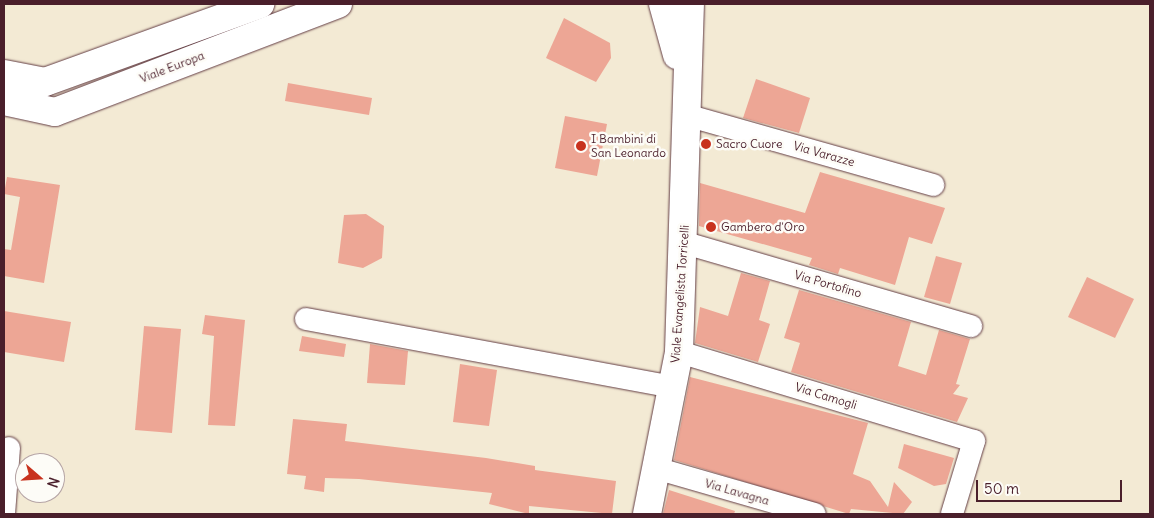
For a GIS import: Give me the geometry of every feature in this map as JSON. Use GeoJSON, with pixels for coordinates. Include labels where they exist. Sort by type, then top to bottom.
{"type":"FeatureCollection","features":[{"type":"Feature","properties":{"kind":"street"},"geometry":{"type":"LineString","coordinates":[[4,74],[45,82],[260,4]]}},
{"type":"Feature","properties":{"kind":"street","name":"Viale Europa"},"geometry":{"type":"LineString","coordinates":[[4,102],[55,112],[338,4]]}},
{"type":"Feature","properties":{"kind":"street","name":"Viale Evangelista Torricelli"},"geometry":{"type":"LineString","coordinates":[[662,4],[686,108]]}},
{"type":"Feature","properties":{"kind":"street","name":"Viale Evangelista Torricelli"},"geometry":{"type":"LineString","coordinates":[[647,514],[659,470],[679,352],[685,243],[686,108],[690,4]]}},
{"type":"Feature","properties":{"kind":"street","name":"Via Varazze"},"geometry":{"type":"LineString","coordinates":[[686,108],[933,185]]}},
{"type":"Feature","properties":{"kind":"street","name":"Via Portofino"},"geometry":{"type":"LineString","coordinates":[[685,243],[971,326]]}},
{"type":"Feature","properties":{"kind":"street"},"geometry":{"type":"LineString","coordinates":[[306,319],[672,387]]}},
{"type":"Feature","properties":{"kind":"street","name":"Via Camogli"},"geometry":{"type":"LineString","coordinates":[[679,352],[974,441],[952,514]]}},
{"type":"Feature","properties":{"kind":"street"},"geometry":{"type":"LineString","coordinates":[[4,514],[9,448]]}},
{"type":"Feature","properties":{"kind":"street","name":"Via Lavagna"},"geometry":{"type":"LineString","coordinates":[[659,470],[815,514]]}},
{"type":"Feature","properties":{"kind":"building"},"geometry":{"type":"Polygon","coordinates":[[[564,18],[610,43],[611,58],[596,82],[546,58],[564,18]]]}},
{"type":"Feature","properties":{"kind":"building"},"geometry":{"type":"Polygon","coordinates":[[[756,79],[810,98],[799,133],[743,118],[756,79]]]}},
{"type":"Feature","properties":{"kind":"building"},"geometry":{"type":"Polygon","coordinates":[[[288,83],[372,98],[369,115],[285,101],[288,83]]]}},
{"type":"Feature","properties":{"kind":"building","name":"I Bambini di San Leonardo"},"geometry":{"type":"Polygon","coordinates":[[[565,116],[607,124],[597,176],[555,168],[565,116]]]}},
{"type":"Feature","properties":{"kind":"building"},"geometry":{"type":"Polygon","coordinates":[[[820,172],[945,208],[932,244],[909,237],[895,285],[840,268],[838,274],[809,265],[812,258],[699,226],[700,183],[805,213],[820,172]]]}},
{"type":"Feature","properties":{"kind":"building"},"geometry":{"type":"Polygon","coordinates":[[[7,177],[60,185],[44,283],[4,276],[4,249],[11,250],[20,197],[4,194],[7,177]]]}},
{"type":"Feature","properties":{"kind":"building"},"geometry":{"type":"Polygon","coordinates":[[[366,214],[384,226],[382,258],[363,268],[338,263],[344,215],[366,214]]]}},
{"type":"Feature","properties":{"kind":"building"},"geometry":{"type":"Polygon","coordinates":[[[936,256],[962,263],[950,304],[924,297],[936,256]]]}},
{"type":"Feature","properties":{"kind":"building"},"geometry":{"type":"Polygon","coordinates":[[[741,273],[770,281],[759,320],[770,324],[758,362],[695,343],[700,307],[728,316],[741,273]]]}},
{"type":"Feature","properties":{"kind":"building"},"geometry":{"type":"Polygon","coordinates":[[[1087,277],[1134,299],[1115,338],[1068,317],[1087,277]]]}},
{"type":"Feature","properties":{"kind":"building"},"geometry":{"type":"Polygon","coordinates":[[[799,290],[911,322],[898,366],[926,375],[939,330],[970,339],[956,384],[960,385],[953,394],[968,398],[957,422],[791,372],[800,343],[784,338],[799,290]]]}},
{"type":"Feature","properties":{"kind":"building"},"geometry":{"type":"Polygon","coordinates":[[[4,311],[71,322],[64,362],[4,352],[4,311]]]}},
{"type":"Feature","properties":{"kind":"building"},"geometry":{"type":"Polygon","coordinates":[[[205,315],[245,320],[235,426],[208,425],[214,336],[202,334],[205,315]]]}},
{"type":"Feature","properties":{"kind":"building"},"geometry":{"type":"Polygon","coordinates":[[[144,326],[181,329],[172,433],[135,430],[144,326]]]}},
{"type":"Feature","properties":{"kind":"building"},"geometry":{"type":"Polygon","coordinates":[[[302,336],[346,344],[344,357],[299,351],[302,336]]]}},
{"type":"Feature","properties":{"kind":"building"},"geometry":{"type":"Polygon","coordinates":[[[370,344],[408,351],[405,385],[367,383],[370,344]]]}},
{"type":"Feature","properties":{"kind":"building"},"geometry":{"type":"Polygon","coordinates":[[[460,364],[497,370],[489,426],[453,422],[460,364]]]}},
{"type":"Feature","properties":{"kind":"building"},"geometry":{"type":"Polygon","coordinates":[[[690,377],[868,423],[853,474],[870,481],[888,507],[894,482],[912,502],[903,514],[851,509],[849,514],[674,460],[690,377]]]}},
{"type":"Feature","properties":{"kind":"building"},"geometry":{"type":"Polygon","coordinates":[[[293,419],[347,424],[345,441],[486,458],[535,466],[535,470],[616,481],[612,514],[529,506],[529,514],[489,504],[492,493],[359,479],[325,478],[324,492],[304,489],[306,476],[287,474],[293,419]]]}},
{"type":"Feature","properties":{"kind":"building"},"geometry":{"type":"Polygon","coordinates":[[[904,444],[954,458],[946,484],[934,486],[898,468],[904,444]]]}},
{"type":"Feature","properties":{"kind":"building"},"geometry":{"type":"Polygon","coordinates":[[[669,490],[735,511],[734,514],[663,514],[669,490]]]}},
{"type":"Feature","properties":{"kind":"place","name":"Sacro Cuore"},"geometry":{"type":"Point","coordinates":[706,144]}},
{"type":"Feature","properties":{"kind":"place","name":"I Bambini di San Leonardo"},"geometry":{"type":"Point","coordinates":[581,146]}},
{"type":"Feature","properties":{"kind":"place","name":"Gambero d'Oro"},"geometry":{"type":"Point","coordinates":[711,227]}}]}
